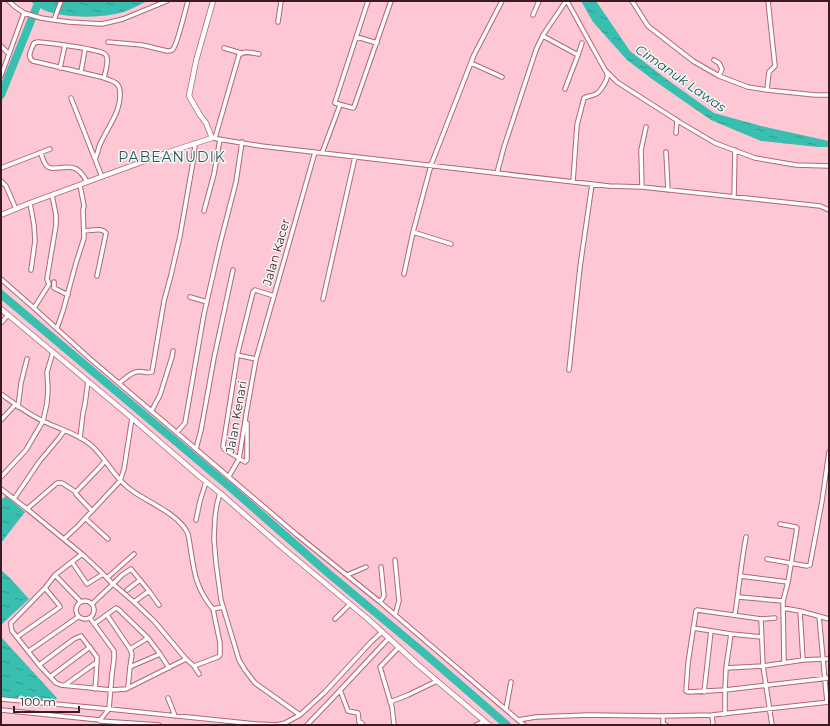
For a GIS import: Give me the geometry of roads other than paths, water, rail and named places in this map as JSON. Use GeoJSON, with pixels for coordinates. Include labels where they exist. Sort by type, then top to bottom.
{"type":"FeatureCollection","features":[{"type":"Feature","properties":{"kind":"street"},"geometry":{"type":"LineString","coordinates":[[9,1],[14,6],[26,13],[41,18],[69,22],[102,24],[123,19],[167,1]]}},
{"type":"Feature","properties":{"kind":"street"},"geometry":{"type":"LineString","coordinates":[[54,20],[61,1]]}},
{"type":"Feature","properties":{"kind":"street"},"geometry":{"type":"LineString","coordinates":[[108,42],[142,45],[171,51],[174,48],[178,38],[188,1]]}},
{"type":"Feature","properties":{"kind":"street"},"geometry":{"type":"LineString","coordinates":[[278,22],[281,1]]}},
{"type":"Feature","properties":{"kind":"street"},"geometry":{"type":"LineString","coordinates":[[368,1],[335,102],[340,105],[353,108],[391,1]]}},
{"type":"Feature","properties":{"kind":"street"},"geometry":{"type":"LineString","coordinates":[[404,274],[413,232],[431,165],[474,55],[502,1]]}},
{"type":"Feature","properties":{"kind":"street"},"geometry":{"type":"LineString","coordinates":[[533,15],[539,1]]}},
{"type":"Feature","properties":{"kind":"street"},"geometry":{"type":"LineString","coordinates":[[497,173],[529,68],[536,50],[543,36],[567,1],[607,75],[607,78],[600,91],[584,98],[577,125],[573,182]]}},
{"type":"Feature","properties":{"kind":"street"},"geometry":{"type":"LineString","coordinates":[[632,1],[648,26],[693,61],[719,76],[748,87],[815,95],[829,95]]}},
{"type":"Feature","properties":{"kind":"street"},"geometry":{"type":"LineString","coordinates":[[766,90],[769,72],[775,66],[768,1]]}},
{"type":"Feature","properties":{"kind":"street"},"geometry":{"type":"LineString","coordinates":[[213,2],[196,61],[189,96],[216,139]]}},
{"type":"Feature","properties":{"kind":"street"},"geometry":{"type":"LineString","coordinates":[[1,76],[26,13]]}},
{"type":"Feature","properties":{"kind":"street"},"geometry":{"type":"LineString","coordinates":[[543,36],[578,55]]}},
{"type":"Feature","properties":{"kind":"street"},"geometry":{"type":"LineString","coordinates":[[356,37],[377,42]]}},
{"type":"Feature","properties":{"kind":"street"},"geometry":{"type":"LineString","coordinates":[[96,159],[99,147],[111,126],[121,101],[120,88],[111,80],[30,60],[29,57],[34,43],[65,45],[99,51],[105,54],[107,63],[104,78]]}},
{"type":"Feature","properties":{"kind":"street"},"geometry":{"type":"LineString","coordinates":[[565,89],[582,43]]}},
{"type":"Feature","properties":{"kind":"street"},"geometry":{"type":"LineString","coordinates":[[60,68],[65,45]]}},
{"type":"Feature","properties":{"kind":"street"},"geometry":{"type":"LineString","coordinates":[[1,46],[9,54]]}},
{"type":"Feature","properties":{"kind":"street"},"geometry":{"type":"LineString","coordinates":[[224,48],[241,53],[246,52],[259,54]]}},
{"type":"Feature","properties":{"kind":"street"},"geometry":{"type":"LineString","coordinates":[[81,72],[85,49]]}},
{"type":"Feature","properties":{"kind":"street"},"geometry":{"type":"LineString","coordinates":[[204,211],[214,174],[216,139],[238,56],[241,53]]}},
{"type":"Feature","properties":{"kind":"street"},"geometry":{"type":"LineString","coordinates":[[714,60],[719,63],[722,69],[719,76]]}},
{"type":"Feature","properties":{"kind":"street"},"geometry":{"type":"LineString","coordinates":[[471,63],[502,77]]}},
{"type":"Feature","properties":{"kind":"street"},"geometry":{"type":"LineString","coordinates":[[605,70],[617,82],[715,143],[755,158],[796,165],[829,166]]}},
{"type":"Feature","properties":{"kind":"street"},"geometry":{"type":"LineString","coordinates":[[71,98],[102,177]]}},
{"type":"Feature","properties":{"kind":"street"},"geometry":{"type":"LineString","coordinates":[[322,153],[340,105]]}},
{"type":"Feature","properties":{"kind":"street"},"geometry":{"type":"LineString","coordinates":[[676,133],[677,120]]}},
{"type":"Feature","properties":{"kind":"street"},"geometry":{"type":"LineString","coordinates":[[642,187],[641,150],[646,127]]}},
{"type":"Feature","properties":{"kind":"street"},"geometry":{"type":"LineString","coordinates":[[1,216],[30,203],[169,152],[195,143],[216,139],[261,146],[615,187],[642,187],[820,206],[829,210]]}},
{"type":"Feature","properties":{"kind":"street"},"geometry":{"type":"LineString","coordinates":[[178,432],[185,423],[207,302],[236,182],[242,142]]}},
{"type":"Feature","properties":{"kind":"street"},"geometry":{"type":"LineString","coordinates":[[119,383],[136,371],[148,373],[152,372],[164,301],[180,236],[195,143]]}},
{"type":"Feature","properties":{"kind":"street"},"geometry":{"type":"LineString","coordinates":[[1,168],[50,149]]}},
{"type":"Feature","properties":{"kind":"street"},"geometry":{"type":"LineString","coordinates":[[734,197],[735,150]]}},
{"type":"Feature","properties":{"kind":"street","name":"Jalan Kacer"},"geometry":{"type":"LineString","coordinates":[[256,358],[314,152]]}},
{"type":"Feature","properties":{"kind":"street"},"geometry":{"type":"LineString","coordinates":[[666,152],[668,190]]}},
{"type":"Feature","properties":{"kind":"street"},"geometry":{"type":"LineString","coordinates":[[41,153],[48,167],[73,168],[82,174],[87,182]]}},
{"type":"Feature","properties":{"kind":"street"},"geometry":{"type":"LineString","coordinates":[[323,299],[355,157]]}},
{"type":"Feature","properties":{"kind":"street"},"geometry":{"type":"LineString","coordinates":[[1,181],[6,186],[16,209]]}},
{"type":"Feature","properties":{"kind":"street"},"geometry":{"type":"LineString","coordinates":[[569,370],[580,268],[592,184]]}},
{"type":"Feature","properties":{"kind":"street"},"geometry":{"type":"LineString","coordinates":[[57,328],[84,238],[84,206],[80,185]]}},
{"type":"Feature","properties":{"kind":"street"},"geometry":{"type":"LineString","coordinates":[[34,308],[49,284],[47,279],[56,225],[56,215],[52,195]]}},
{"type":"Feature","properties":{"kind":"street"},"geometry":{"type":"LineString","coordinates":[[30,203],[35,241],[31,270]]}},
{"type":"Feature","properties":{"kind":"street"},"geometry":{"type":"LineString","coordinates":[[84,231],[103,230],[106,233],[97,276]]}},
{"type":"Feature","properties":{"kind":"street"},"geometry":{"type":"LineString","coordinates":[[413,232],[451,244]]}},
{"type":"Feature","properties":{"kind":"street"},"geometry":{"type":"LineString","coordinates":[[196,449],[233,270]]}},
{"type":"Feature","properties":{"kind":"street"},"geometry":{"type":"LineString","coordinates":[[1,279],[88,357],[178,432],[297,535],[395,614],[524,725]]}},
{"type":"Feature","properties":{"kind":"street"},"geometry":{"type":"LineString","coordinates":[[54,282],[54,288],[68,295]]}},
{"type":"Feature","properties":{"kind":"street"},"geometry":{"type":"LineString","coordinates":[[247,409],[247,460],[245,462],[224,449],[222,446],[237,355],[253,292],[256,290],[274,296]]}},
{"type":"Feature","properties":{"kind":"street"},"geometry":{"type":"LineString","coordinates":[[190,297],[207,302]]}},
{"type":"Feature","properties":{"kind":"street"},"geometry":{"type":"LineString","coordinates":[[1,308],[350,604],[489,725]]}},
{"type":"Feature","properties":{"kind":"street"},"geometry":{"type":"LineString","coordinates":[[1,323],[8,315]]}},
{"type":"Feature","properties":{"kind":"street"},"geometry":{"type":"LineString","coordinates":[[152,410],[160,395],[173,351]]}},
{"type":"Feature","properties":{"kind":"street"},"geometry":{"type":"LineString","coordinates":[[1,477],[26,450],[43,421],[47,403],[47,372],[53,352]]}},
{"type":"Feature","properties":{"kind":"street"},"geometry":{"type":"LineString","coordinates":[[237,355],[256,358]]}},
{"type":"Feature","properties":{"kind":"street","name":"Jalan Kenari"},"geometry":{"type":"LineString","coordinates":[[229,476],[239,459],[256,358]]}},
{"type":"Feature","properties":{"kind":"street"},"geometry":{"type":"LineString","coordinates":[[1,420],[17,406],[27,359]]}},
{"type":"Feature","properties":{"kind":"street"},"geometry":{"type":"LineString","coordinates":[[80,438],[88,381]]}},
{"type":"Feature","properties":{"kind":"street"},"geometry":{"type":"LineString","coordinates":[[1,394],[17,406],[43,421],[80,438],[91,445],[120,481],[133,492],[179,521],[187,529],[197,584],[206,601],[213,609],[220,643],[220,655],[218,657],[194,666]]}},
{"type":"Feature","properties":{"kind":"street"},"geometry":{"type":"LineString","coordinates":[[64,539],[120,481],[124,469],[132,418]]}},
{"type":"Feature","properties":{"kind":"street"},"geometry":{"type":"LineString","coordinates":[[14,499],[39,462],[64,431]]}},
{"type":"Feature","properties":{"kind":"street"},"geometry":{"type":"LineString","coordinates":[[767,559],[807,566],[810,565],[829,452]]}},
{"type":"Feature","properties":{"kind":"street"},"geometry":{"type":"LineString","coordinates":[[76,492],[76,490],[100,468],[105,461]]}},
{"type":"Feature","properties":{"kind":"street"},"geometry":{"type":"LineString","coordinates":[[196,520],[206,482]]}},
{"type":"Feature","properties":{"kind":"street"},"geometry":{"type":"LineString","coordinates":[[27,509],[57,483],[62,483],[76,492],[76,494],[92,511]]}},
{"type":"Feature","properties":{"kind":"street"},"geometry":{"type":"LineString","coordinates":[[1,489],[82,554],[134,602],[154,621],[200,674]]}},
{"type":"Feature","properties":{"kind":"street"},"geometry":{"type":"LineString","coordinates":[[220,493],[215,517],[214,539],[217,570],[221,600],[239,660],[254,683],[300,715]]}},
{"type":"Feature","properties":{"kind":"street"},"geometry":{"type":"LineString","coordinates":[[85,518],[108,538]]}},
{"type":"Feature","properties":{"kind":"street"},"geometry":{"type":"LineString","coordinates":[[780,524],[796,528],[782,611],[784,663]]}},
{"type":"Feature","properties":{"kind":"street"},"geometry":{"type":"LineString","coordinates":[[735,614],[746,537]]}},
{"type":"Feature","properties":{"kind":"street"},"geometry":{"type":"LineString","coordinates":[[82,554],[55,575],[45,588],[11,623],[10,626],[12,631],[50,677],[58,684],[95,689],[120,690],[186,659]]}},
{"type":"Feature","properties":{"kind":"street"},"geometry":{"type":"LineString","coordinates":[[107,578],[134,554]]}},
{"type":"Feature","properties":{"kind":"street"},"geometry":{"type":"LineString","coordinates":[[395,560],[399,600],[395,614]]}},
{"type":"Feature","properties":{"kind":"street"},"geometry":{"type":"LineString","coordinates":[[72,562],[87,584],[103,574]]}},
{"type":"Feature","properties":{"kind":"street"},"geometry":{"type":"LineString","coordinates":[[347,575],[366,567]]}},
{"type":"Feature","properties":{"kind":"street"},"geometry":{"type":"LineString","coordinates":[[380,602],[384,596],[381,567]]}},
{"type":"Feature","properties":{"kind":"street"},"geometry":{"type":"LineString","coordinates":[[92,604],[130,569],[132,569],[159,605]]}},
{"type":"Feature","properties":{"kind":"street"},"geometry":{"type":"LineString","coordinates":[[55,575],[80,601]]}},
{"type":"Feature","properties":{"kind":"street"},"geometry":{"type":"LineString","coordinates":[[740,576],[788,582]]}},
{"type":"Feature","properties":{"kind":"street"},"geometry":{"type":"LineString","coordinates":[[127,590],[140,580]]}},
{"type":"Feature","properties":{"kind":"street"},"geometry":{"type":"LineString","coordinates":[[17,637],[60,607],[45,588]]}},
{"type":"Feature","properties":{"kind":"street"},"geometry":{"type":"LineString","coordinates":[[134,602],[149,591]]}},
{"type":"Feature","properties":{"kind":"street"},"geometry":{"type":"LineString","coordinates":[[738,597],[783,601]]}},
{"type":"Feature","properties":{"kind":"street"},"geometry":{"type":"LineString","coordinates":[[86,600],[92,604],[94,612],[90,618],[84,619],[78,617],[76,607],[80,601],[86,600]]}},
{"type":"Feature","properties":{"kind":"street"},"geometry":{"type":"LineString","coordinates":[[335,619],[350,604]]}},
{"type":"Feature","properties":{"kind":"street"},"geometry":{"type":"LineString","coordinates":[[94,624],[118,608],[148,638],[169,668]]}},
{"type":"Feature","properties":{"kind":"street"},"geometry":{"type":"LineString","coordinates":[[213,609],[223,608]]}},
{"type":"Feature","properties":{"kind":"street"},"geometry":{"type":"LineString","coordinates":[[783,608],[829,619]]}},
{"type":"Feature","properties":{"kind":"street"},"geometry":{"type":"LineString","coordinates":[[775,618],[761,618],[697,610],[687,669],[686,691],[704,692],[827,678]]}},
{"type":"Feature","properties":{"kind":"street"},"geometry":{"type":"LineString","coordinates":[[800,611],[803,660]]}},
{"type":"Feature","properties":{"kind":"street"},"geometry":{"type":"LineString","coordinates":[[107,615],[132,654],[128,687]]}},
{"type":"Feature","properties":{"kind":"street"},"geometry":{"type":"LineString","coordinates":[[518,720],[536,717],[588,715],[712,715],[828,702],[827,678],[823,659],[819,616]]}},
{"type":"Feature","properties":{"kind":"street"},"geometry":{"type":"LineString","coordinates":[[29,651],[78,617]]}},
{"type":"Feature","properties":{"kind":"street"},"geometry":{"type":"LineString","coordinates":[[90,618],[114,651],[109,710],[101,719]]}},
{"type":"Feature","properties":{"kind":"street"},"geometry":{"type":"LineString","coordinates":[[761,618],[763,666],[772,725]]}},
{"type":"Feature","properties":{"kind":"street"},"geometry":{"type":"LineString","coordinates":[[693,628],[762,637]]}},
{"type":"Feature","properties":{"kind":"street"},"geometry":{"type":"LineString","coordinates":[[704,692],[711,631]]}},
{"type":"Feature","properties":{"kind":"street"},"geometry":{"type":"LineString","coordinates":[[725,714],[726,668],[731,634]]}},
{"type":"Feature","properties":{"kind":"street"},"geometry":{"type":"LineString","coordinates":[[39,664],[80,635],[96,656],[95,689]]}},
{"type":"Feature","properties":{"kind":"street"},"geometry":{"type":"LineString","coordinates":[[309,725],[386,635]]}},
{"type":"Feature","properties":{"kind":"street"},"geometry":{"type":"LineString","coordinates":[[1,699],[276,725],[289,722],[300,715],[325,692],[371,642],[386,635]]}},
{"type":"Feature","properties":{"kind":"street"},"geometry":{"type":"LineString","coordinates":[[130,649],[148,638]]}},
{"type":"Feature","properties":{"kind":"street"},"geometry":{"type":"LineString","coordinates":[[50,677],[90,647]]}},
{"type":"Feature","properties":{"kind":"street"},"geometry":{"type":"LineString","coordinates":[[394,725],[390,702],[380,666],[399,647]]}},
{"type":"Feature","properties":{"kind":"street"},"geometry":{"type":"LineString","coordinates":[[130,667],[160,654]]}},
{"type":"Feature","properties":{"kind":"street"},"geometry":{"type":"LineString","coordinates":[[726,668],[763,666],[803,660],[829,659]]}},
{"type":"Feature","properties":{"kind":"street"},"geometry":{"type":"LineString","coordinates":[[65,685],[97,662]]}},
{"type":"Feature","properties":{"kind":"street"},"geometry":{"type":"LineString","coordinates":[[390,702],[408,696],[438,681]]}},
{"type":"Feature","properties":{"kind":"street"},"geometry":{"type":"LineString","coordinates":[[506,708],[511,682]]}},
{"type":"Feature","properties":{"kind":"street"},"geometry":{"type":"LineString","coordinates":[[340,690],[347,709],[350,712],[358,713],[359,722],[362,723],[362,725]]}},
{"type":"Feature","properties":{"kind":"street"},"geometry":{"type":"LineString","coordinates":[[168,698],[175,716]]}},
{"type":"Feature","properties":{"kind":"street"},"geometry":{"type":"LineString","coordinates":[[1,710],[159,725]]}},
{"type":"Feature","properties":{"kind":"street"},"geometry":{"type":"LineString","coordinates":[[712,715],[713,725]]}},
{"type":"Feature","properties":{"kind":"street"},"geometry":{"type":"LineString","coordinates":[[663,716],[663,723],[666,725]]}},
{"type":"Feature","properties":{"kind":"street"},"geometry":{"type":"LineString","coordinates":[[476,725],[484,721]]}},
{"type":"Feature","properties":{"kind":"water"},"geometry":{"type":"Polygon","coordinates":[[[30,1],[148,1],[127,11],[112,15],[84,17],[49,12],[41,9],[30,1]]]}},
{"type":"Feature","properties":{"kind":"water"},"geometry":{"type":"Polygon","coordinates":[[[581,1],[596,1],[630,51],[714,113],[761,126],[829,141],[829,147],[761,141],[711,120],[627,60],[593,22],[581,1]]]}},
{"type":"Feature","properties":{"kind":"water"},"geometry":{"type":"Polygon","coordinates":[[[6,496],[25,512],[1,543],[1,500],[6,496]]]}},
{"type":"Feature","properties":{"kind":"water"},"geometry":{"type":"Polygon","coordinates":[[[1,570],[29,599],[2,624],[1,627],[1,570]]]}},
{"type":"Feature","properties":{"kind":"water"},"geometry":{"type":"Polygon","coordinates":[[[1,637],[57,698],[52,703],[1,698],[1,637]]]}},
{"type":"Feature","properties":{"kind":"waterway"},"geometry":{"type":"LineString","coordinates":[[1,95],[39,1]]}},
{"type":"Feature","properties":{"kind":"waterway"},"geometry":{"type":"LineString","coordinates":[[1,294],[231,488],[328,573],[507,725]]}},
{"type":"Feature","properties":{"kind":"district","name":"PABEANUDIK"},"geometry":{"type":"Point","coordinates":[172,157]}},
{"type":"Feature","properties":{"kind":"water label","name":"Cimanuk Lawas"},"geometry":{"type":"Point","coordinates":[681,78]}}]}
